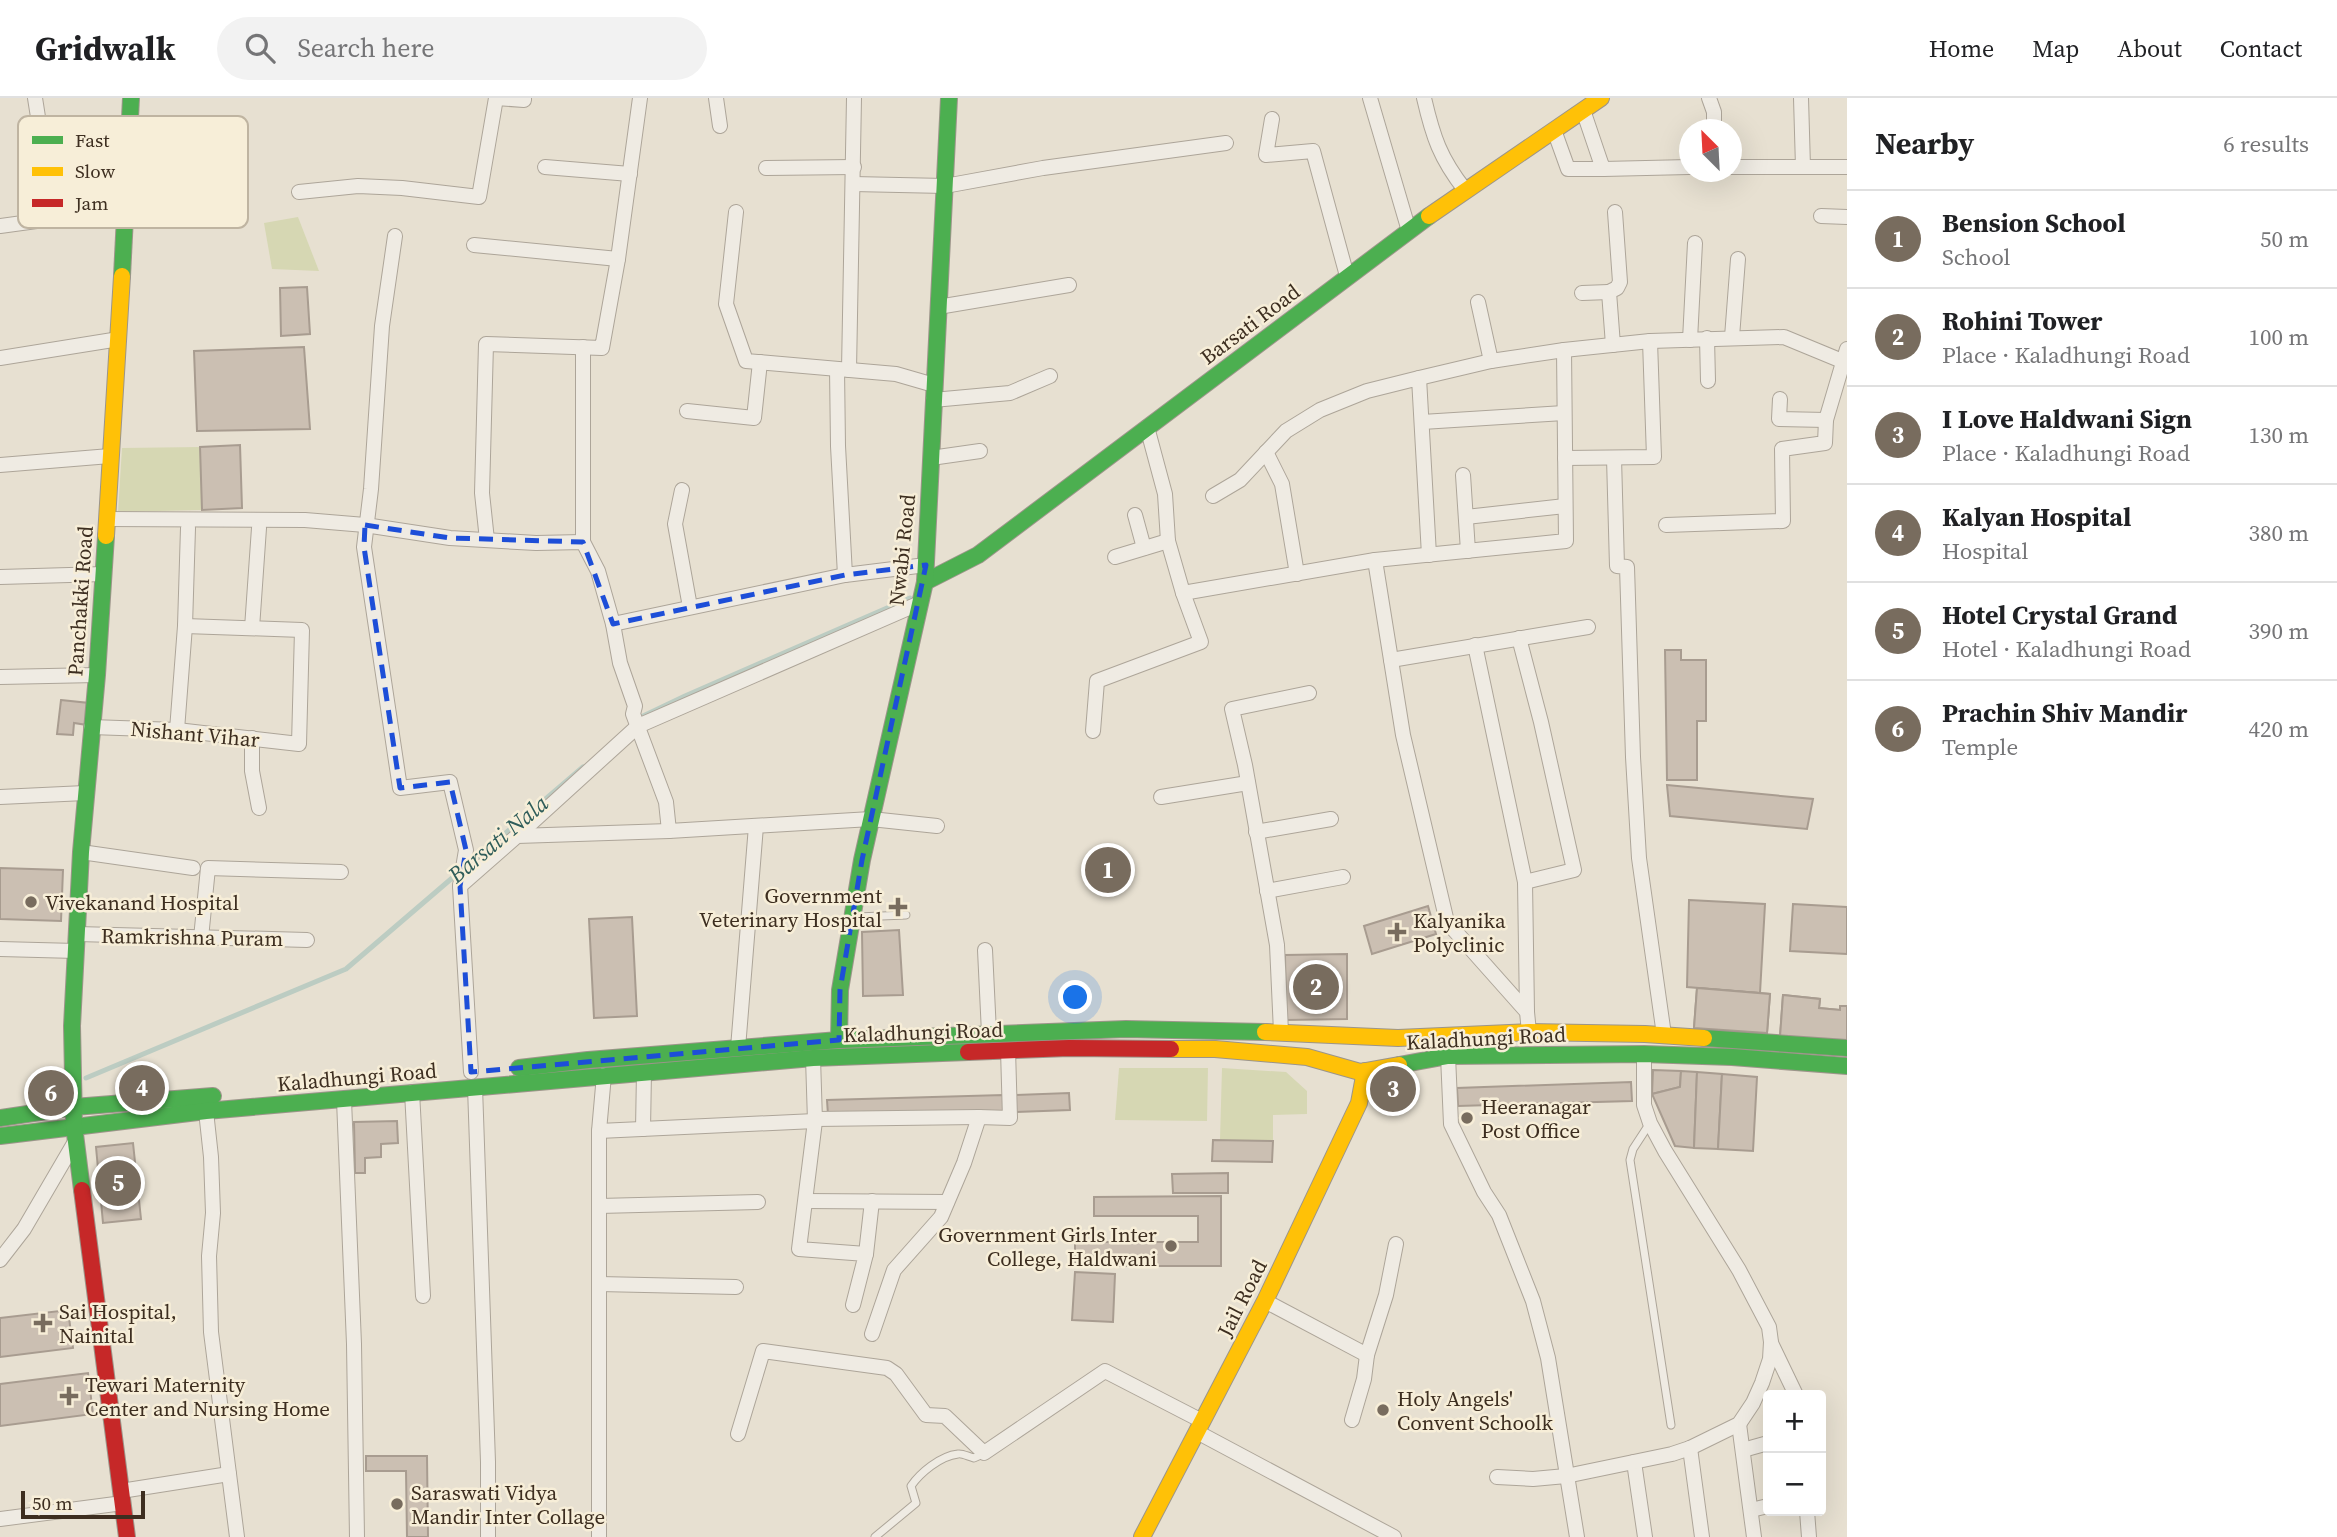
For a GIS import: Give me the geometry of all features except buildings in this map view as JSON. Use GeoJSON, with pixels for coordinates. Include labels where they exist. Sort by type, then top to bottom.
{"type":"FeatureCollection","features":[{"type":"Feature","properties":{"kind":"main road","name":"Panchakki Road"},"geometry":{"type":"LineString","coordinates":[[130,116],[131,98]]}},
{"type":"Feature","properties":{"kind":"main road","name":"Nwabi Road"},"geometry":{"type":"LineString","coordinates":[[839,1048],[839,990],[852,917],[871,819],[925,582],[949,98]]}},
{"type":"Feature","properties":{"kind":"main road","name":"Barsati Road"},"geometry":{"type":"LineString","coordinates":[[925,582],[978,555],[1235,364],[1347,276],[1465,190],[1601,98]]}},
{"type":"Feature","properties":{"kind":"main road","name":"Panchakki Road"},"geometry":{"type":"LineString","coordinates":[[123,228],[119,339],[97,675],[85,793],[72,1026],[75,1133],[127,1537]]}},
{"type":"Feature","properties":{"kind":"main road","name":"Kaladhungi Road"},"geometry":{"type":"LineString","coordinates":[[0,1118],[74,1107],[205,1104],[473,1080],[604,1076],[813,1058],[839,1048],[989,1033],[1126,1029],[1280,1031],[1398,1038],[1528,1032],[1664,1035],[1847,1048]]}},
{"type":"Feature","properties":{"kind":"main road"},"geometry":{"type":"LineString","coordinates":[[1528,1032],[1529,1054]]}},
{"type":"Feature","properties":{"kind":"main road"},"geometry":{"type":"LineString","coordinates":[[1342,1067],[1339,1050],[1344,1035]]}},
{"type":"Feature","properties":{"kind":"main road"},"geometry":{"type":"LineString","coordinates":[[1398,1038],[1398,1063]]}},
{"type":"Feature","properties":{"kind":"main road","name":"Kaladhungi Road"},"geometry":{"type":"LineString","coordinates":[[344,1093],[412,1092],[589,1060],[738,1048],[1215,1048],[1307,1057],[1365,1071],[1448,1056],[1529,1054],[1732,1057],[1847,1066]]}},
{"type":"Feature","properties":{"kind":"main road","name":"Jail Road"},"geometry":{"type":"LineString","coordinates":[[1148,1535],[1199,1427],[1265,1301],[1359,1103],[1365,1071]]}},
{"type":"Feature","properties":{"kind":"main road","name":"Kaladhungi Road"},"geometry":{"type":"LineString","coordinates":[[0,1136],[75,1133],[205,1104]]}},
{"type":"Feature","properties":{"kind":"street"},"geometry":{"type":"LineString","coordinates":[[35,98],[38,116]]}},
{"type":"Feature","properties":{"kind":"street"},"geometry":{"type":"LineString","coordinates":[[299,192],[358,186],[479,197],[496,98],[524,98]]}},
{"type":"Feature","properties":{"kind":"street"},"geometry":{"type":"LineString","coordinates":[[487,540],[482,492],[486,344],[602,348],[618,259],[640,98]]}},
{"type":"Feature","properties":{"kind":"street"},"geometry":{"type":"LineString","coordinates":[[716,98],[719,126]]}},
{"type":"Feature","properties":{"kind":"street"},"geometry":{"type":"LineString","coordinates":[[845,575],[838,446],[854,167],[854,98]]}},
{"type":"Feature","properties":{"kind":"street"},"geometry":{"type":"LineString","coordinates":[[1370,98],[1409,231]]}},
{"type":"Feature","properties":{"kind":"street"},"geometry":{"type":"LineString","coordinates":[[1424,98],[1433,138],[1447,167],[1465,190]]}},
{"type":"Feature","properties":{"kind":"street"},"geometry":{"type":"LineString","coordinates":[[1709,98],[1714,119]]}},
{"type":"Feature","properties":{"kind":"street"},"geometry":{"type":"LineString","coordinates":[[1801,98],[1803,167]]}},
{"type":"Feature","properties":{"kind":"street"},"geometry":{"type":"LineString","coordinates":[[1583,110],[1603,169]]}},
{"type":"Feature","properties":{"kind":"street"},"geometry":{"type":"LineString","coordinates":[[1272,119],[1266,155],[1312,151],[1347,276]]}},
{"type":"Feature","properties":{"kind":"street"},"geometry":{"type":"LineString","coordinates":[[1554,130],[1568,169],[1679,167]]}},
{"type":"Feature","properties":{"kind":"street"},"geometry":{"type":"LineString","coordinates":[[853,184],[945,186],[1044,168],[1226,143]]}},
{"type":"Feature","properties":{"kind":"street"},"geometry":{"type":"LineString","coordinates":[[545,167],[630,174]]}},
{"type":"Feature","properties":{"kind":"street"},"geometry":{"type":"LineString","coordinates":[[766,168],[854,167]]}},
{"type":"Feature","properties":{"kind":"street"},"geometry":{"type":"LineString","coordinates":[[1742,167],[1847,167]]}},
{"type":"Feature","properties":{"kind":"street"},"geometry":{"type":"LineString","coordinates":[[736,212],[726,304],[746,361],[896,374],[934,393],[1010,393],[1050,376]]}},
{"type":"Feature","properties":{"kind":"street"},"geometry":{"type":"LineString","coordinates":[[1582,293],[1609,292],[1617,288],[1620,282],[1615,212]]}},
{"type":"Feature","properties":{"kind":"street"},"geometry":{"type":"LineString","coordinates":[[1821,216],[1847,217]]}},
{"type":"Feature","properties":{"kind":"street"},"geometry":{"type":"LineString","coordinates":[[0,226],[18,224]]}},
{"type":"Feature","properties":{"kind":"street"},"geometry":{"type":"LineString","coordinates":[[395,236],[382,326],[371,489],[365,524],[366,561],[400,788],[450,782],[466,850],[461,882],[473,1080],[488,1462],[488,1537]]}},
{"type":"Feature","properties":{"kind":"street"},"geometry":{"type":"LineString","coordinates":[[1690,340],[1695,243]]}},
{"type":"Feature","properties":{"kind":"street"},"geometry":{"type":"LineString","coordinates":[[474,245],[618,259]]}},
{"type":"Feature","properties":{"kind":"street"},"geometry":{"type":"LineString","coordinates":[[1732,337],[1738,258]]}},
{"type":"Feature","properties":{"kind":"street"},"geometry":{"type":"LineString","coordinates":[[938,307],[1069,285]]}},
{"type":"Feature","properties":{"kind":"street"},"geometry":{"type":"LineString","coordinates":[[1609,292],[1613,345]]}},
{"type":"Feature","properties":{"kind":"street"},"geometry":{"type":"LineString","coordinates":[[1478,302],[1491,361]]}},
{"type":"Feature","properties":{"kind":"street"},"geometry":{"type":"LineString","coordinates":[[1213,496],[1240,480],[1286,431],[1320,410],[1367,391],[1491,361],[1650,341],[1732,337],[1784,337],[1845,358],[1826,420],[1825,443],[1783,449],[1783,521],[1665,525]]}},
{"type":"Feature","properties":{"kind":"street"},"geometry":{"type":"LineString","coordinates":[[1707,338],[1708,381]]}},
{"type":"Feature","properties":{"kind":"street"},"geometry":{"type":"LineString","coordinates":[[0,358],[119,339]]}},
{"type":"Feature","properties":{"kind":"street"},"geometry":{"type":"LineString","coordinates":[[1565,458],[1654,457],[1650,341]]}},
{"type":"Feature","properties":{"kind":"street"},"geometry":{"type":"LineString","coordinates":[[583,347],[583,542],[598,571],[613,624],[620,663],[635,706],[635,720],[666,802],[669,831]]}},
{"type":"Feature","properties":{"kind":"street"},"geometry":{"type":"LineString","coordinates":[[1182,593],[1375,560],[1566,541],[1564,350]]}},
{"type":"Feature","properties":{"kind":"street"},"geometry":{"type":"LineString","coordinates":[[687,411],[754,418],[760,362]]}},
{"type":"Feature","properties":{"kind":"street"},"geometry":{"type":"LineString","coordinates":[[1419,378],[1429,555]]}},
{"type":"Feature","properties":{"kind":"street"},"geometry":{"type":"LineString","coordinates":[[1780,399],[1779,419],[1826,420]]}},
{"type":"Feature","properties":{"kind":"street"},"geometry":{"type":"LineString","coordinates":[[1422,422],[1564,413]]}},
{"type":"Feature","properties":{"kind":"street"},"geometry":{"type":"LineString","coordinates":[[1093,731],[1097,681],[1201,642],[1182,593],[1168,541],[1165,494],[1147,427]]}},
{"type":"Feature","properties":{"kind":"street"},"geometry":{"type":"LineString","coordinates":[[931,458],[980,451]]}},
{"type":"Feature","properties":{"kind":"street"},"geometry":{"type":"LineString","coordinates":[[1266,452],[1282,484],[1297,573]]}},
{"type":"Feature","properties":{"kind":"street"},"geometry":{"type":"LineString","coordinates":[[0,465],[110,456]]}},
{"type":"Feature","properties":{"kind":"street"},"geometry":{"type":"LineString","coordinates":[[1614,457],[1617,566],[1627,567],[1639,858],[1664,1035]]}},
{"type":"Feature","properties":{"kind":"street"},"geometry":{"type":"LineString","coordinates":[[1463,475],[1468,551]]}},
{"type":"Feature","properties":{"kind":"street"},"geometry":{"type":"LineString","coordinates":[[682,491],[675,524],[690,607]]}},
{"type":"Feature","properties":{"kind":"street"},"geometry":{"type":"LineString","coordinates":[[1466,517],[1565,506]]}},
{"type":"Feature","properties":{"kind":"street"},"geometry":{"type":"LineString","coordinates":[[1135,515],[1144,548]]}},
{"type":"Feature","properties":{"kind":"street"},"geometry":{"type":"LineString","coordinates":[[107,519],[260,518],[365,524],[423,535],[487,540],[583,542]]}},
{"type":"Feature","properties":{"kind":"street"},"geometry":{"type":"LineString","coordinates":[[177,730],[185,626],[188,528]]}},
{"type":"Feature","properties":{"kind":"street"},"geometry":{"type":"LineString","coordinates":[[185,626],[252,628],[259,528]]}},
{"type":"Feature","properties":{"kind":"street"},"geometry":{"type":"LineString","coordinates":[[1115,557],[1168,541]]}},
{"type":"Feature","properties":{"kind":"street"},"geometry":{"type":"LineString","coordinates":[[1375,560],[1403,734],[1447,922],[1527,1012]]}},
{"type":"Feature","properties":{"kind":"street"},"geometry":{"type":"LineString","coordinates":[[613,624],[845,575],[926,565]]}},
{"type":"Feature","properties":{"kind":"street"},"geometry":{"type":"LineString","coordinates":[[0,577],[103,573]]}},
{"type":"Feature","properties":{"kind":"street"},"geometry":{"type":"LineString","coordinates":[[461,882],[517,836],[635,720],[920,603]]}},
{"type":"Feature","properties":{"kind":"street"},"geometry":{"type":"LineString","coordinates":[[1391,660],[1588,627]]}},
{"type":"Feature","properties":{"kind":"street","name":"Nishant Vihar"},"geometry":{"type":"LineString","coordinates":[[91,727],[177,730],[299,744],[302,630],[252,628]]}},
{"type":"Feature","properties":{"kind":"street"},"geometry":{"type":"LineString","coordinates":[[1519,638],[1574,870],[1525,881]]}},
{"type":"Feature","properties":{"kind":"street"},"geometry":{"type":"LineString","coordinates":[[1475,645],[1525,881],[1528,1032]]}},
{"type":"Feature","properties":{"kind":"street"},"geometry":{"type":"LineString","coordinates":[[0,677],[97,675]]}},
{"type":"Feature","properties":{"kind":"street"},"geometry":{"type":"LineString","coordinates":[[1280,1031],[1278,945],[1232,709],[1309,693]]}},
{"type":"Feature","properties":{"kind":"street"},"geometry":{"type":"LineString","coordinates":[[252,738],[252,771],[259,808]]}},
{"type":"Feature","properties":{"kind":"street"},"geometry":{"type":"LineString","coordinates":[[1161,797],[1248,783]]}},
{"type":"Feature","properties":{"kind":"street"},"geometry":{"type":"LineString","coordinates":[[0,797],[85,793]]}},
{"type":"Feature","properties":{"kind":"street"},"geometry":{"type":"LineString","coordinates":[[517,836],[669,831],[871,819],[937,826]]}},
{"type":"Feature","properties":{"kind":"street"},"geometry":{"type":"LineString","coordinates":[[1256,832],[1331,820]]}},
{"type":"Feature","properties":{"kind":"street"},"geometry":{"type":"LineString","coordinates":[[738,1048],[756,826]]}},
{"type":"Feature","properties":{"kind":"street"},"geometry":{"type":"LineString","coordinates":[[81,852],[193,868]]}},
{"type":"Feature","properties":{"kind":"street"},"geometry":{"type":"LineString","coordinates":[[201,939],[208,868],[341,872]]}},
{"type":"Feature","properties":{"kind":"street"},"geometry":{"type":"LineString","coordinates":[[1267,891],[1343,877]]}},
{"type":"Feature","properties":{"kind":"street","name":"Ramkrishna Puram"},"geometry":{"type":"LineString","coordinates":[[77,934],[307,940]]}},
{"type":"Feature","properties":{"kind":"street"},"geometry":{"type":"LineString","coordinates":[[0,949],[76,951]]}},
{"type":"Feature","properties":{"kind":"street"},"geometry":{"type":"LineString","coordinates":[[985,950],[989,1033]]}},
{"type":"Feature","properties":{"kind":"street"},"geometry":{"type":"LineString","coordinates":[[599,1131],[815,1120],[1010,1118],[1008,1050]]}},
{"type":"Feature","properties":{"kind":"street"},"geometry":{"type":"LineString","coordinates":[[1497,1477],[1533,1479],[1566,1476],[1690,1448],[1740,1424],[1762,1383],[1770,1359],[1769,1327],[1739,1270],[1650,1123],[1644,1105],[1644,1054]]}},
{"type":"Feature","properties":{"kind":"street"},"geometry":{"type":"LineString","coordinates":[[1448,1056],[1451,1124],[1484,1192],[1499,1215],[1533,1301],[1548,1358],[1577,1537]]}},
{"type":"Feature","properties":{"kind":"street"},"geometry":{"type":"LineString","coordinates":[[813,1058],[815,1120],[799,1249],[866,1254]]}},
{"type":"Feature","properties":{"kind":"street"},"geometry":{"type":"LineString","coordinates":[[643,1129],[644,1072]]}},
{"type":"Feature","properties":{"kind":"street"},"geometry":{"type":"LineString","coordinates":[[599,1537],[599,1131],[604,1076]]}},
{"type":"Feature","properties":{"kind":"street"},"geometry":{"type":"LineString","coordinates":[[412,1092],[423,1296]]}},
{"type":"Feature","properties":{"kind":"street"},"geometry":{"type":"LineString","coordinates":[[344,1093],[354,1343],[357,1537]]}},
{"type":"Feature","properties":{"kind":"street"},"geometry":{"type":"LineString","coordinates":[[205,1104],[211,1157],[213,1213],[209,1256],[211,1332],[237,1537]]}},
{"type":"Feature","properties":{"kind":"street"},"geometry":{"type":"LineString","coordinates":[[872,1334],[894,1270],[941,1217],[964,1164],[979,1117]]}},
{"type":"Feature","properties":{"kind":"street"},"geometry":{"type":"LineString","coordinates":[[0,1260],[24,1229],[75,1133]]}},
{"type":"Feature","properties":{"kind":"street"},"geometry":{"type":"LineString","coordinates":[[806,1201],[947,1202]]}},
{"type":"Feature","properties":{"kind":"street"},"geometry":{"type":"LineString","coordinates":[[599,1206],[758,1202]]}},
{"type":"Feature","properties":{"kind":"street"},"geometry":{"type":"LineString","coordinates":[[853,1305],[871,1231],[872,1202]]}},
{"type":"Feature","properties":{"kind":"street"},"geometry":{"type":"LineString","coordinates":[[1353,1420],[1364,1379],[1367,1355],[1386,1295],[1396,1244]]}},
{"type":"Feature","properties":{"kind":"street"},"geometry":{"type":"LineString","coordinates":[[599,1284],[736,1287]]}},
{"type":"Feature","properties":{"kind":"street"},"geometry":{"type":"LineString","coordinates":[[1265,1301],[1367,1355]]}},
{"type":"Feature","properties":{"kind":"street"},"geometry":{"type":"LineString","coordinates":[[1771,1342],[1794,1390]]}},
{"type":"Feature","properties":{"kind":"street"},"geometry":{"type":"LineString","coordinates":[[738,1434],[763,1351],[887,1368],[896,1374],[926,1415],[945,1416],[984,1453],[1105,1371],[1394,1537]]}},
{"type":"Feature","properties":{"kind":"street"},"geometry":{"type":"LineString","coordinates":[[1740,1424],[1754,1537]]}},
{"type":"Feature","properties":{"kind":"street"},"geometry":{"type":"LineString","coordinates":[[1743,1450],[1763,1444]]}},
{"type":"Feature","properties":{"kind":"street"},"geometry":{"type":"LineString","coordinates":[[1690,1448],[1703,1537]]}},
{"type":"Feature","properties":{"kind":"street"},"geometry":{"type":"LineString","coordinates":[[1634,1462],[1645,1537]]}},
{"type":"Feature","properties":{"kind":"street"},"geometry":{"type":"LineString","coordinates":[[0,1503],[1,1519],[229,1474]]}},
{"type":"Feature","properties":{"kind":"street"},"geometry":{"type":"LineString","coordinates":[[1751,1510],[1763,1507]]}},
{"type":"Feature","properties":{"kind":"street"},"geometry":{"type":"LineString","coordinates":[[1807,1516],[1809,1537]]}},
{"type":"Feature","properties":{"kind":"lane"},"geometry":{"type":"LineString","coordinates":[[852,917],[906,915]]}},
{"type":"Feature","properties":{"kind":"lane"},"geometry":{"type":"LineString","coordinates":[[1650,1123],[1633,1149],[1630,1160],[1671,1425]]}},
{"type":"Feature","properties":{"kind":"lane"},"geometry":{"type":"LineString","coordinates":[[875,1537],[916,1503],[911,1486],[919,1475],[957,1454],[974,1458],[984,1453]]}},
{"type":"Feature","properties":{"kind":"highlighted area"},"geometry":{"type":"Polygon","coordinates":[[[365,525],[450,538],[583,542],[613,624],[845,575],[926,565],[862,860],[840,990],[839,1040],[471,1072],[460,886],[466,850],[450,782],[400,788],[364,547],[365,525]]]}},
{"type":"Feature","properties":{"kind":"green space"},"geometry":{"type":"Polygon","coordinates":[[[298,217],[319,271],[272,269],[264,223],[298,217]]]}},
{"type":"Feature","properties":{"kind":"green space"},"geometry":{"type":"Polygon","coordinates":[[[200,447],[202,510],[118,512],[122,448],[200,447]]]}},
{"type":"Feature","properties":{"kind":"green space"},"geometry":{"type":"Polygon","coordinates":[[[1119,1068],[1208,1068],[1207,1121],[1115,1120],[1119,1068]]]}},
{"type":"Feature","properties":{"kind":"green space"},"geometry":{"type":"Polygon","coordinates":[[[1222,1068],[1286,1072],[1307,1091],[1307,1114],[1273,1115],[1273,1141],[1220,1140],[1222,1068]]]}},
{"type":"Feature","properties":{"kind":"waterway","name":"Barsati Nala"},"geometry":{"type":"LineString","coordinates":[[641,717],[910,598]]}},
{"type":"Feature","properties":{"kind":"waterway","name":"Barsati Nala"},"geometry":{"type":"LineString","coordinates":[[468,865],[583,767]]}},
{"type":"Feature","properties":{"kind":"waterway","name":"Barsati Nala"},"geometry":{"type":"LineString","coordinates":[[86,1078],[346,969],[458,873]]}},
{"type":"Feature","properties":{"kind":"traffic: fast"},"geometry":{"type":"LineString","coordinates":[[130,116],[131,98]]}},
{"type":"Feature","properties":{"kind":"traffic: fast"},"geometry":{"type":"LineString","coordinates":[[839,1040],[840,990],[862,860],[925,582],[949,98]]}},
{"type":"Feature","properties":{"kind":"traffic: fast"},"geometry":{"type":"LineString","coordinates":[[925,582],[978,555],[1429,216]]}},
{"type":"Feature","properties":{"kind":"traffic: fast"},"geometry":{"type":"LineString","coordinates":[[122,276],[124,228]]}},
{"type":"Feature","properties":{"kind":"traffic: fast"},"geometry":{"type":"LineString","coordinates":[[82,1190],[74,1126],[72,1026],[81,852],[106,536]]}},
{"type":"Feature","properties":{"kind":"traffic: fast"},"geometry":{"type":"LineString","coordinates":[[519,1068],[839,1040],[1126,1029],[1265,1032]]}},
{"type":"Feature","properties":{"kind":"traffic: fast"},"geometry":{"type":"LineString","coordinates":[[1704,1038],[1847,1048]]}},
{"type":"Feature","properties":{"kind":"traffic: fast"},"geometry":{"type":"LineString","coordinates":[[0,1136],[206,1111],[813,1058],[968,1052]]}},
{"type":"Feature","properties":{"kind":"traffic: fast"},"geometry":{"type":"LineString","coordinates":[[1399,1065],[1448,1056],[1644,1054],[1732,1057],[1847,1066]]}},
{"type":"Feature","properties":{"kind":"traffic: fast"},"geometry":{"type":"LineString","coordinates":[[0,1118],[74,1107],[213,1096]]}},
{"type":"Feature","properties":{"kind":"traffic: slow"},"geometry":{"type":"LineString","coordinates":[[1429,216],[1601,98]]}},
{"type":"Feature","properties":{"kind":"traffic: slow"},"geometry":{"type":"LineString","coordinates":[[106,536],[122,276]]}},
{"type":"Feature","properties":{"kind":"traffic: slow"},"geometry":{"type":"LineString","coordinates":[[1265,1032],[1398,1038],[1529,1032],[1704,1038]]}},
{"type":"Feature","properties":{"kind":"traffic: slow"},"geometry":{"type":"LineString","coordinates":[[1171,1049],[1215,1049],[1307,1057],[1360,1072],[1399,1065]]}},
{"type":"Feature","properties":{"kind":"traffic: slow"},"geometry":{"type":"LineString","coordinates":[[1142,1537],[1265,1301],[1359,1103],[1365,1071]]}},
{"type":"Feature","properties":{"kind":"traffic: jam"},"geometry":{"type":"LineString","coordinates":[[968,1052],[1069,1048],[1171,1049]]}},
{"type":"Feature","properties":{"kind":"traffic: jam"},"geometry":{"type":"LineString","coordinates":[[82,1190],[127,1537]]}},
{"type":"Feature","properties":{"kind":"place","name":"Bension School"},"geometry":{"type":"Point","coordinates":[1108,870]}},
{"type":"Feature","properties":{"kind":"place","name":"Vivekanand Hospital"},"geometry":{"type":"Point","coordinates":[31,902]}},
{"type":"Feature","properties":{"kind":"place","name":"Government Veterinary Hospital"},"geometry":{"type":"Point","coordinates":[898,907]}},
{"type":"Feature","properties":{"kind":"place","name":"Kalyanika Polyclinic"},"geometry":{"type":"Point","coordinates":[1397,932]}},
{"type":"Feature","properties":{"kind":"place","name":"Rohini Tower"},"geometry":{"type":"Point","coordinates":[1316,987]}},
{"type":"Feature","properties":{"kind":"place","name":"Kalyan Hospital"},"geometry":{"type":"Point","coordinates":[142,1088]}},
{"type":"Feature","properties":{"kind":"place","name":"I Love Haldwani Sign"},"geometry":{"type":"Point","coordinates":[1393,1089]}},
{"type":"Feature","properties":{"kind":"place","name":"Prachin Shiv Mandir"},"geometry":{"type":"Point","coordinates":[51,1093]}},
{"type":"Feature","properties":{"kind":"place","name":"Heeranagar Post Office"},"geometry":{"type":"Point","coordinates":[1467,1118]}},
{"type":"Feature","properties":{"kind":"place","name":"Hotel Crystal Grand"},"geometry":{"type":"Point","coordinates":[118,1183]}},
{"type":"Feature","properties":{"kind":"place","name":"Government Girls Inter College, Haldwani"},"geometry":{"type":"Point","coordinates":[1171,1246]}},
{"type":"Feature","properties":{"kind":"place","name":"Sai Hospital, Nainital"},"geometry":{"type":"Point","coordinates":[43,1323]}},
{"type":"Feature","properties":{"kind":"place","name":"Tewari Maternity Center and Nursing Home"},"geometry":{"type":"Point","coordinates":[69,1396]}},
{"type":"Feature","properties":{"kind":"place","name":"Holy Angels' Convent Schoolk"},"geometry":{"type":"Point","coordinates":[1383,1410]}},
{"type":"Feature","properties":{"kind":"place","name":"Saraswati Vidya Mandir Inter Collage"},"geometry":{"type":"Point","coordinates":[397,1504]}}]}
